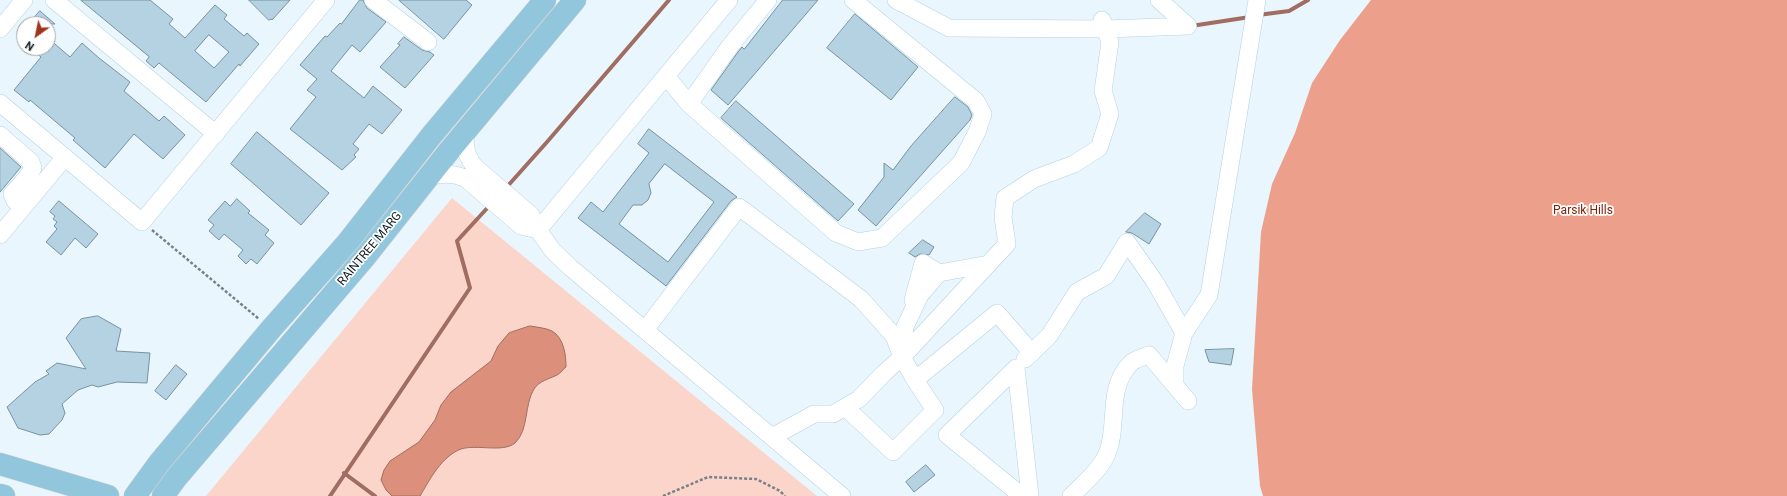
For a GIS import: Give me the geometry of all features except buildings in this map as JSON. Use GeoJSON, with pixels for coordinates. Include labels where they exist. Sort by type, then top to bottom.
{"type":"FeatureCollection","features":[{"type":"Feature","properties":{"kind":"main road","name":"RAINTREE MARG"},"geometry":{"type":"LineString","coordinates":[[136,496],[159,463],[271,329],[347,242],[431,136],[545,0]]}},
{"type":"Feature","properties":{"kind":"main road","name":"RAINTREE MARG"},"geometry":{"type":"LineString","coordinates":[[163,496],[176,477],[365,257],[467,129],[575,0]]}},
{"type":"Feature","properties":{"kind":"main road"},"geometry":{"type":"LineString","coordinates":[[0,464],[108,496]]}},
{"type":"Feature","properties":{"kind":"main road"},"geometry":{"type":"LineString","coordinates":[[0,495],[4,496]]}},
{"type":"Feature","properties":{"kind":"street"},"geometry":{"type":"LineString","coordinates":[[0,29],[24,0]]}},
{"type":"Feature","properties":{"kind":"street"},"geometry":{"type":"LineString","coordinates":[[54,0],[216,134]]}},
{"type":"Feature","properties":{"kind":"street"},"geometry":{"type":"LineString","coordinates":[[2,109],[65,158],[142,222],[326,0]]}},
{"type":"Feature","properties":{"kind":"street"},"geometry":{"type":"LineString","coordinates":[[373,0],[428,42]]}},
{"type":"Feature","properties":{"kind":"street"},"geometry":{"type":"LineString","coordinates":[[538,230],[729,0]]}},
{"type":"Feature","properties":{"kind":"street"},"geometry":{"type":"LineString","coordinates":[[689,104],[730,46],[768,0]]}},
{"type":"Feature","properties":{"kind":"street"},"geometry":{"type":"LineString","coordinates":[[666,76],[689,104],[836,234],[858,242],[882,238],[961,162],[977,132],[983,114],[976,101],[853,0]]}},
{"type":"Feature","properties":{"kind":"street"},"geometry":{"type":"LineString","coordinates":[[896,0],[949,28],[1104,25],[1188,26],[1159,0]]}},
{"type":"Feature","properties":{"kind":"street"},"geometry":{"type":"LineString","coordinates":[[1175,385],[1175,366],[1184,333],[1209,295],[1254,25],[1256,4]]}},
{"type":"Feature","properties":{"kind":"street"},"geometry":{"type":"LineString","coordinates":[[772,437],[814,414],[833,414],[859,399],[902,357],[1008,244],[1003,217],[1005,198],[1034,179],[1074,164],[1098,148],[1110,114],[1103,91],[1110,42],[1104,25]]}},
{"type":"Feature","properties":{"kind":"street"},"geometry":{"type":"LineString","coordinates":[[467,129],[465,142],[467,155],[486,186],[507,204],[521,226],[538,230],[553,250],[571,268],[842,496]]}},
{"type":"Feature","properties":{"kind":"street"},"geometry":{"type":"LineString","coordinates":[[0,135],[31,162],[33,168],[27,178],[12,194],[15,201],[23,207]]}},
{"type":"Feature","properties":{"kind":"street"},"geometry":{"type":"LineString","coordinates":[[0,236],[65,158]]}},
{"type":"Feature","properties":{"kind":"street"},"geometry":{"type":"LineString","coordinates":[[427,178],[441,174],[457,175],[486,186]]}},
{"type":"Feature","properties":{"kind":"street"},"geometry":{"type":"LineString","coordinates":[[645,330],[739,207],[861,299],[894,336],[902,357],[935,410],[947,435],[1022,496]]}},
{"type":"Feature","properties":{"kind":"street"},"geometry":{"type":"LineString","coordinates":[[947,435],[1049,336],[1077,292],[1106,276],[1127,242],[1155,282],[1184,333]]}},
{"type":"Feature","properties":{"kind":"street"},"geometry":{"type":"LineString","coordinates":[[902,357],[905,327],[920,296],[939,273],[989,264]]}},
{"type":"Feature","properties":{"kind":"street"},"geometry":{"type":"LineString","coordinates":[[915,380],[997,313],[1032,353]]}},
{"type":"Feature","properties":{"kind":"street"},"geometry":{"type":"LineString","coordinates":[[1071,496],[1094,472],[1106,455],[1112,438],[1114,403],[1117,385],[1130,363],[1149,355],[1188,401]]}},
{"type":"Feature","properties":{"kind":"street"},"geometry":{"type":"LineString","coordinates":[[1016,368],[1030,496]]}},
{"type":"Feature","properties":{"kind":"street"},"geometry":{"type":"LineString","coordinates":[[845,407],[894,452],[935,410]]}},
{"type":"Feature","properties":{"kind":"path"},"geometry":{"type":"LineString","coordinates":[[142,222],[271,329]]}},
{"type":"Feature","properties":{"kind":"path"},"geometry":{"type":"LineString","coordinates":[[663,496],[708,477],[756,479],[780,491],[785,496]]}},
{"type":"Feature","properties":{"kind":"shaded area"},"geometry":{"type":"Polygon","coordinates":[[[452,198],[817,496],[206,496],[452,198]]]}},
{"type":"Feature","properties":{"kind":"shaded area"},"geometry":{"type":"Polygon","coordinates":[[[530,326],[547,329],[556,334],[564,347],[566,367],[558,374],[536,386],[531,395],[525,424],[519,438],[515,443],[504,447],[474,447],[461,449],[454,452],[442,462],[420,496],[392,496],[386,490],[381,480],[384,470],[390,461],[419,442],[435,420],[441,405],[451,392],[491,361],[498,346],[509,333],[530,326]]]}},
{"type":"Feature","properties":{"kind":"green space","name":"Parsik Hills"},"geometry":{"type":"Polygon","coordinates":[[[1371,0],[1787,0],[1787,496],[1263,496],[1260,486],[1252,389],[1261,232],[1272,184],[1295,133],[1312,83],[1340,40],[1371,0]]]}},
{"type":"Feature","properties":{"kind":"waterway"},"geometry":{"type":"LineString","coordinates":[[505,189],[669,0]]}},
{"type":"Feature","properties":{"kind":"waterway"},"geometry":{"type":"LineString","coordinates":[[1258,15],[1289,11],[1308,0]]}},
{"type":"Feature","properties":{"kind":"waterway"},"geometry":{"type":"LineString","coordinates":[[1191,26],[1250,17]]}},
{"type":"Feature","properties":{"kind":"waterway"},"geometry":{"type":"LineString","coordinates":[[330,496],[470,288],[457,241],[491,204]]}},
{"type":"Feature","properties":{"kind":"waterway"},"geometry":{"type":"LineString","coordinates":[[344,473],[375,496]]}}]}
